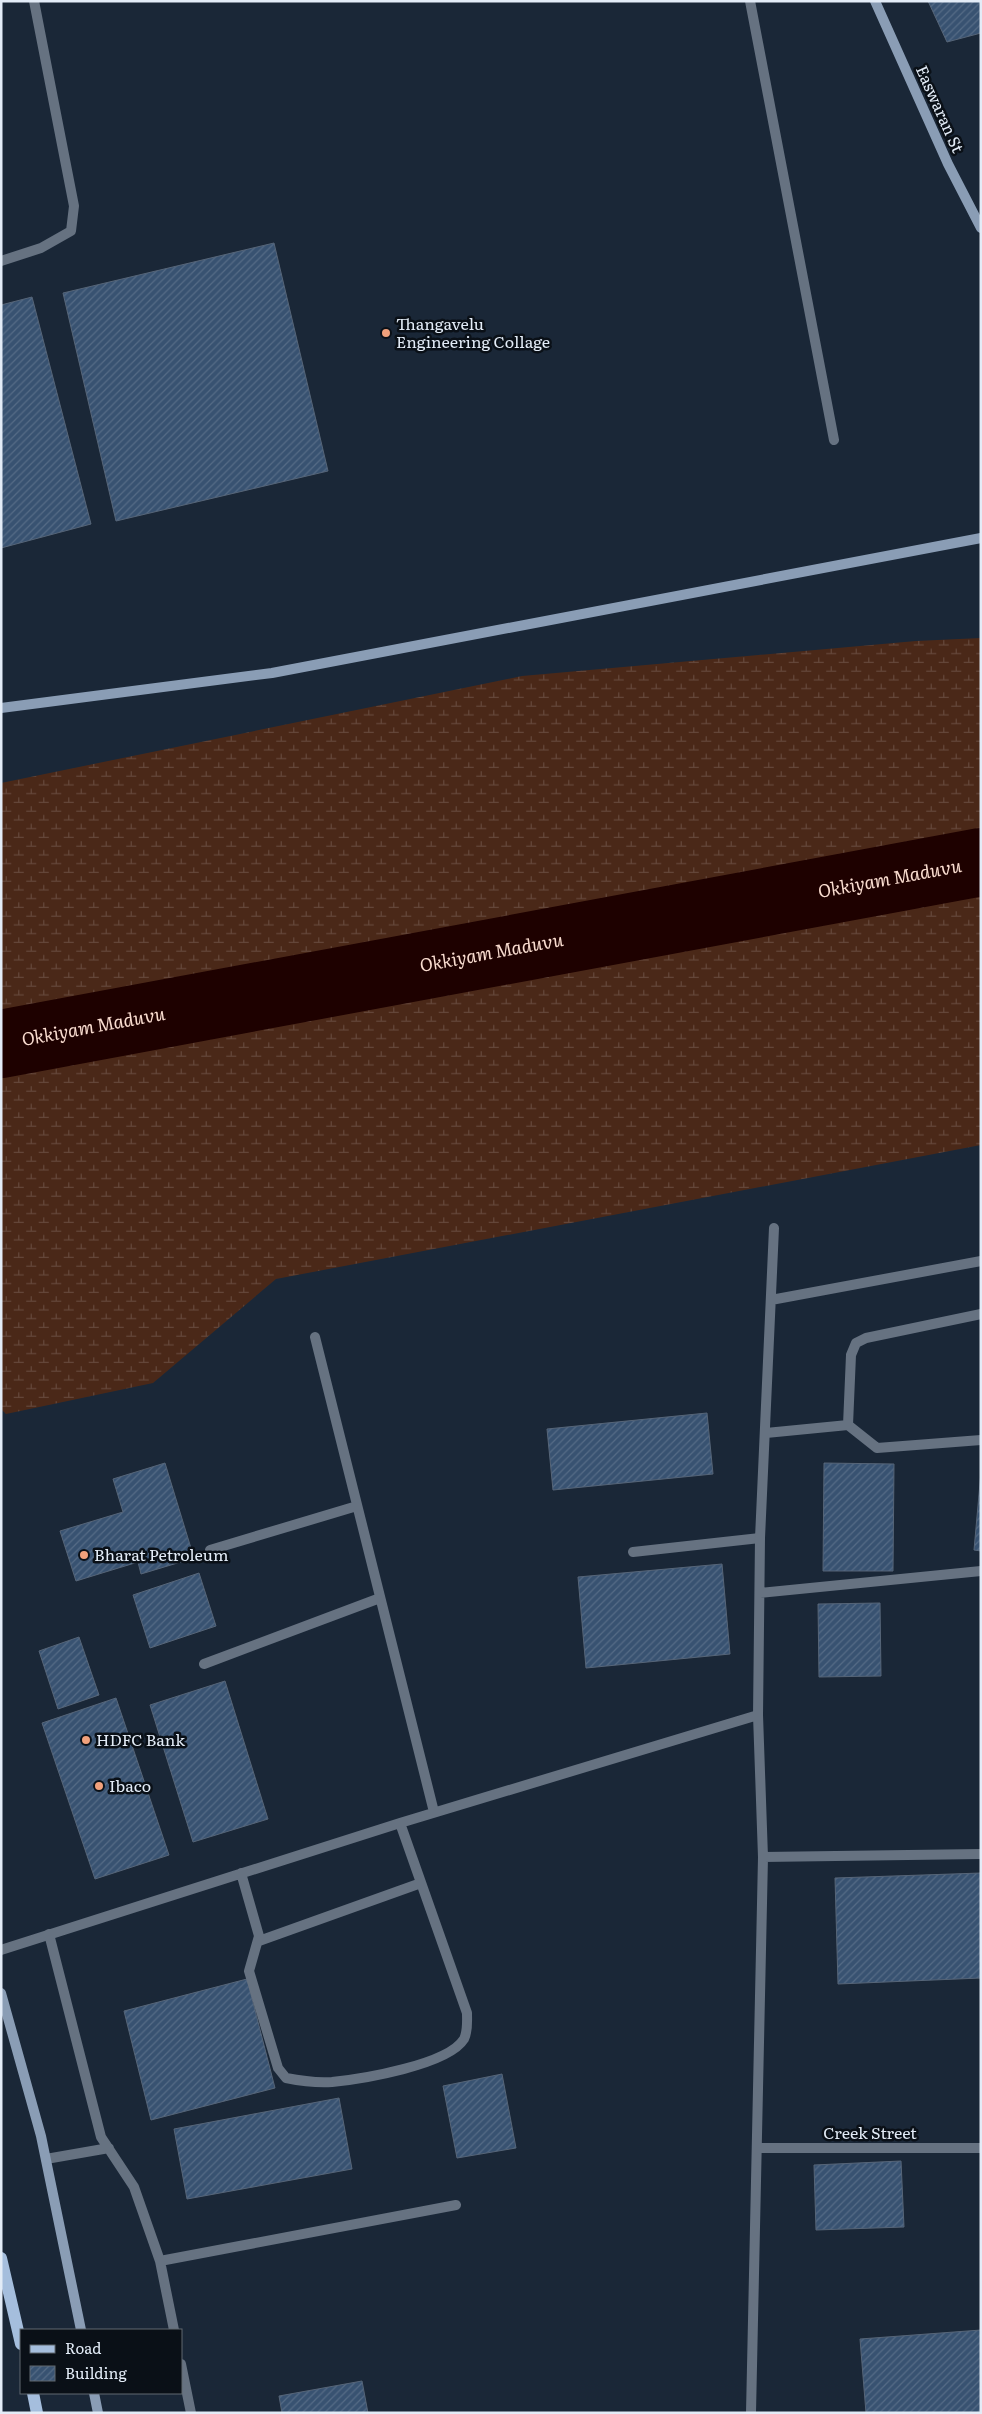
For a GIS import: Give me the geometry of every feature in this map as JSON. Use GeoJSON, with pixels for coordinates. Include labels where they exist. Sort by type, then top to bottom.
{"type":"FeatureCollection","features":[{"type":"Feature","properties":{"kind":"main road"},"geometry":{"type":"LineString","coordinates":[[1,2258],[20,2340]]}},
{"type":"Feature","properties":{"kind":"main road"},"geometry":{"type":"LineString","coordinates":[[33,2394],[37,2413]]}},
{"type":"Feature","properties":{"kind":"street"},"geometry":{"type":"LineString","coordinates":[[1,261],[40,248],[71,231],[74,206],[34,1]]}},
{"type":"Feature","properties":{"kind":"street"},"geometry":{"type":"LineString","coordinates":[[750,1],[834,440]]}},
{"type":"Feature","properties":{"kind":"street","name":"Easwaran St"},"geometry":{"type":"LineString","coordinates":[[875,1],[948,164],[981,228]]}},
{"type":"Feature","properties":{"kind":"street"},"geometry":{"type":"LineString","coordinates":[[1,708],[272,673],[981,538]]}},
{"type":"Feature","properties":{"kind":"street"},"geometry":{"type":"LineString","coordinates":[[751,2413],[763,1857],[758,1714],[760,1538],[774,1228]]}},
{"type":"Feature","properties":{"kind":"street"},"geometry":{"type":"LineString","coordinates":[[772,1300],[981,1261]]}},
{"type":"Feature","properties":{"kind":"street"},"geometry":{"type":"LineString","coordinates":[[848,1425],[851,1355],[856,1343],[866,1338],[981,1314]]}},
{"type":"Feature","properties":{"kind":"street"},"geometry":{"type":"LineString","coordinates":[[315,1337],[434,1812]]}},
{"type":"Feature","properties":{"kind":"street"},"geometry":{"type":"LineString","coordinates":[[766,1433],[848,1425],[878,1448],[981,1440]]}},
{"type":"Feature","properties":{"kind":"street"},"geometry":{"type":"LineString","coordinates":[[210,1550],[357,1506]]}},
{"type":"Feature","properties":{"kind":"street"},"geometry":{"type":"LineString","coordinates":[[633,1552],[760,1538]]}},
{"type":"Feature","properties":{"kind":"street"},"geometry":{"type":"LineString","coordinates":[[760,1593],[981,1572]]}},
{"type":"Feature","properties":{"kind":"street"},"geometry":{"type":"LineString","coordinates":[[204,1664],[380,1598]]}},
{"type":"Feature","properties":{"kind":"street"},"geometry":{"type":"LineString","coordinates":[[1,1950],[400,1822],[758,1714]]}},
{"type":"Feature","properties":{"kind":"street"},"geometry":{"type":"LineString","coordinates":[[241,1873],[259,1941],[249,1971],[278,2068],[286,2078],[332,2082],[421,2066],[444,2055],[463,2040],[468,2028],[467,2013],[400,1822]]}},
{"type":"Feature","properties":{"kind":"street"},"geometry":{"type":"LineString","coordinates":[[763,1857],[981,1854]]}},
{"type":"Feature","properties":{"kind":"street"},"geometry":{"type":"LineString","coordinates":[[259,1941],[421,1883]]}},
{"type":"Feature","properties":{"kind":"street"},"geometry":{"type":"LineString","coordinates":[[49,1934],[101,2137],[134,2187],[160,2260],[174,2329]]}},
{"type":"Feature","properties":{"kind":"street"},"geometry":{"type":"LineString","coordinates":[[1,1993],[46,2159],[81,2329]]}},
{"type":"Feature","properties":{"kind":"street"},"geometry":{"type":"LineString","coordinates":[[46,2159],[109,2148]]}},
{"type":"Feature","properties":{"kind":"street","name":"Creek Street"},"geometry":{"type":"LineString","coordinates":[[758,2148],[981,2148]]}},
{"type":"Feature","properties":{"kind":"street"},"geometry":{"type":"LineString","coordinates":[[160,2260],[456,2205]]}},
{"type":"Feature","properties":{"kind":"street"},"geometry":{"type":"LineString","coordinates":[[182,2369],[191,2413]]}},
{"type":"Feature","properties":{"kind":"street"},"geometry":{"type":"LineString","coordinates":[[94,2394],[98,2413]]}},
{"type":"Feature","properties":{"kind":"green space"},"geometry":{"type":"Polygon","coordinates":[[[981,638],[981,1145],[276,1279],[153,1383],[6,1414],[1,1409],[1,783],[522,676],[916,641],[981,638]]]}},
{"type":"Feature","properties":{"kind":"building"},"geometry":{"type":"Polygon","coordinates":[[[928,1],[981,1],[981,33],[947,42],[928,1]]]}},
{"type":"Feature","properties":{"kind":"building"},"geometry":{"type":"Polygon","coordinates":[[[274,243],[328,471],[116,521],[63,293],[274,243]]]}},
{"type":"Feature","properties":{"kind":"building"},"geometry":{"type":"Polygon","coordinates":[[[32,297],[91,524],[1,548],[1,305],[32,297]]]}},
{"type":"Feature","properties":{"kind":"building"},"geometry":{"type":"Polygon","coordinates":[[[707,1413],[713,1474],[553,1490],[547,1429],[707,1413]]]}},
{"type":"Feature","properties":{"kind":"building"},"geometry":{"type":"Polygon","coordinates":[[[165,1463],[194,1558],[141,1574],[138,1562],[76,1581],[60,1531],[123,1512],[113,1479],[165,1463]]]}},
{"type":"Feature","properties":{"kind":"building"},"geometry":{"type":"Polygon","coordinates":[[[824,1463],[894,1464],[893,1571],[823,1571],[824,1463]]]}},
{"type":"Feature","properties":{"kind":"building"},"geometry":{"type":"Polygon","coordinates":[[[981,1472],[981,1551],[974,1550],[981,1472]]]}},
{"type":"Feature","properties":{"kind":"building"},"geometry":{"type":"Polygon","coordinates":[[[722,1564],[730,1654],[586,1668],[578,1577],[722,1564]]]}},
{"type":"Feature","properties":{"kind":"building"},"geometry":{"type":"Polygon","coordinates":[[[199,1573],[216,1626],[150,1648],[133,1595],[199,1573]]]}},
{"type":"Feature","properties":{"kind":"building"},"geometry":{"type":"Polygon","coordinates":[[[880,1603],[881,1676],[819,1677],[818,1604],[880,1603]]]}},
{"type":"Feature","properties":{"kind":"building"},"geometry":{"type":"Polygon","coordinates":[[[79,1637],[99,1695],[58,1709],[39,1651],[79,1637]]]}},
{"type":"Feature","properties":{"kind":"building"},"geometry":{"type":"Polygon","coordinates":[[[225,1681],[268,1819],[193,1842],[150,1705],[225,1681]]]}},
{"type":"Feature","properties":{"kind":"building"},"geometry":{"type":"Polygon","coordinates":[[[116,1698],[169,1855],[95,1879],[42,1723],[116,1698]]]}},
{"type":"Feature","properties":{"kind":"building"},"geometry":{"type":"Polygon","coordinates":[[[981,1873],[981,1978],[838,1984],[835,1878],[981,1873]]]}},
{"type":"Feature","properties":{"kind":"building"},"geometry":{"type":"Polygon","coordinates":[[[247,1979],[275,2088],[151,2120],[124,2011],[247,1979]]]}},
{"type":"Feature","properties":{"kind":"building"},"geometry":{"type":"Polygon","coordinates":[[[502,2074],[516,2148],[457,2158],[443,2086],[502,2074]]]}},
{"type":"Feature","properties":{"kind":"building"},"geometry":{"type":"Polygon","coordinates":[[[339,2098],[352,2169],[187,2199],[174,2129],[339,2098]]]}},
{"type":"Feature","properties":{"kind":"building"},"geometry":{"type":"Polygon","coordinates":[[[901,2161],[904,2227],[816,2230],[814,2165],[901,2161]]]}},
{"type":"Feature","properties":{"kind":"building"},"geometry":{"type":"Polygon","coordinates":[[[981,2330],[981,2413],[866,2413],[860,2339],[981,2330]]]}},
{"type":"Feature","properties":{"kind":"building"},"geometry":{"type":"Polygon","coordinates":[[[362,2381],[368,2413],[282,2413],[279,2396],[362,2381]]]}},
{"type":"Feature","properties":{"kind":"waterway","name":"Okkiyam Maduvu"},"geometry":{"type":"LineString","coordinates":[[1,1044],[981,862]]}},
{"type":"Feature","properties":{"kind":"place","name":"Thangavelu Engineering Collage"},"geometry":{"type":"Point","coordinates":[386,333]}},
{"type":"Feature","properties":{"kind":"place","name":"Bharat Petroleum"},"geometry":{"type":"Point","coordinates":[84,1555]}},
{"type":"Feature","properties":{"kind":"place","name":"HDFC Bank"},"geometry":{"type":"Point","coordinates":[86,1740]}},
{"type":"Feature","properties":{"kind":"place","name":"Ibaco"},"geometry":{"type":"Point","coordinates":[99,1786]}}]}
